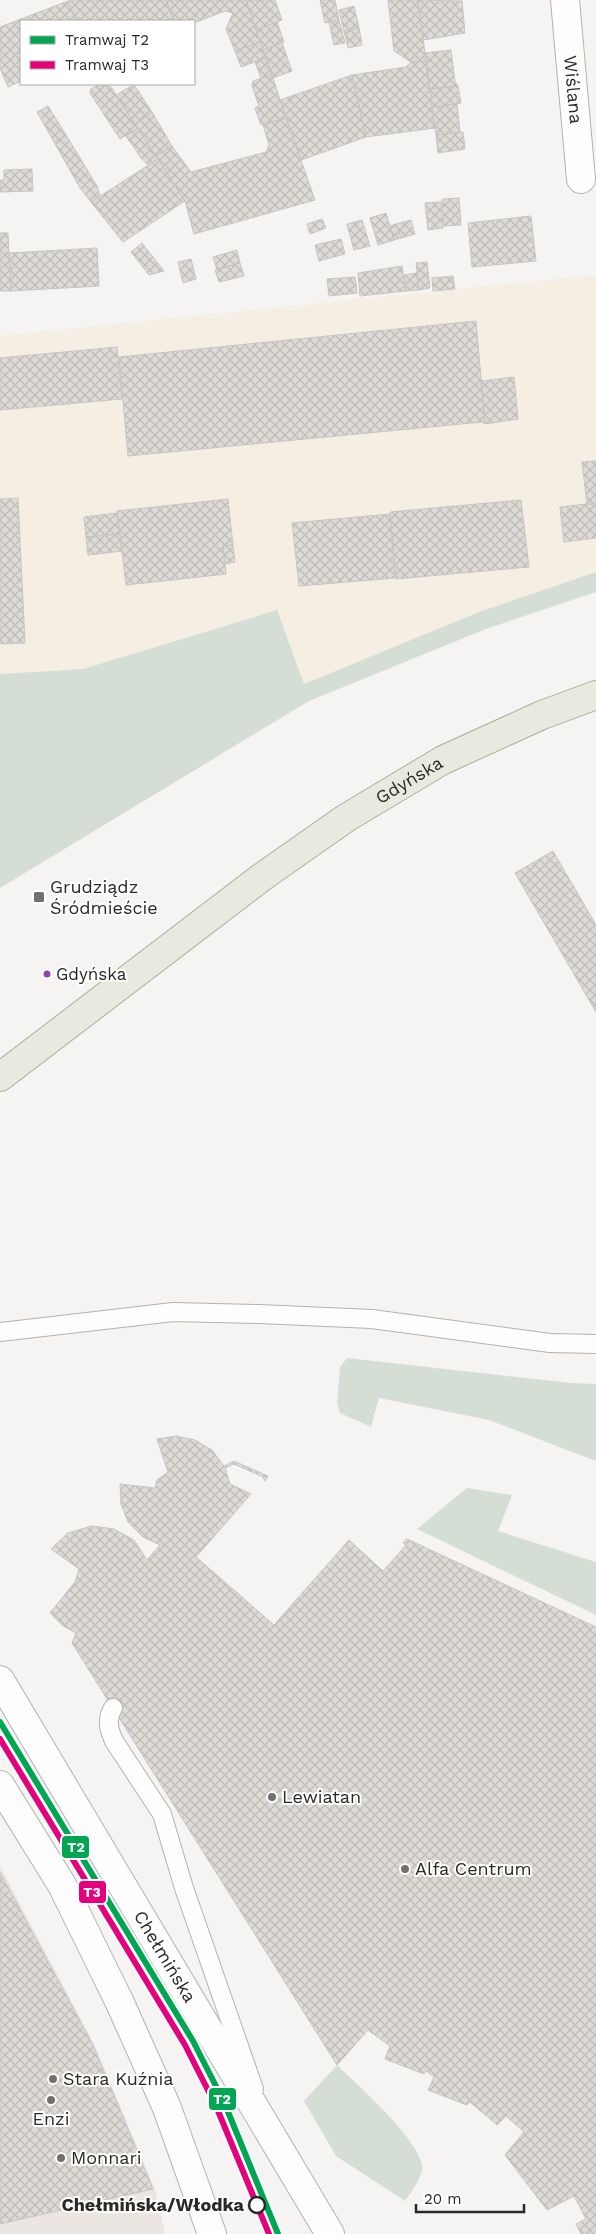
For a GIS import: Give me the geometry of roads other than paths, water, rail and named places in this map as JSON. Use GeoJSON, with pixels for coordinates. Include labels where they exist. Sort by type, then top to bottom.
{"type":"FeatureCollection","features":[{"type":"Feature","properties":{"kind":"main road","name":"Wiślana"},"geometry":{"type":"LineString","coordinates":[[566,0],[581,179]]}},
{"type":"Feature","properties":{"kind":"main road","name":"Gdyńska"},"geometry":{"type":"LineString","coordinates":[[0,1077],[262,877],[346,818],[443,760],[542,715],[596,695]]}},
{"type":"Feature","properties":{"kind":"main road","name":"Chełmińska"},"geometry":{"type":"LineString","coordinates":[[0,1680],[330,2234]]}},
{"type":"Feature","properties":{"kind":"main road"},"geometry":{"type":"LineString","coordinates":[[0,1785],[62,1885],[120,2002],[167,2108],[212,2234]]}},
{"type":"Feature","properties":{"kind":"lane"},"geometry":{"type":"LineString","coordinates":[[0,1332],[173,1312],[372,1319],[550,1343],[596,1344]]}},
{"type":"Feature","properties":{"kind":"lane"},"geometry":{"type":"LineString","coordinates":[[113,1708],[108,1721],[109,1729],[114,1740],[162,1814],[184,1888],[269,2132]]}},
{"type":"Feature","properties":{"kind":"tram line","name":"T2"},"geometry":{"type":"LineString","coordinates":[[0,1722],[193,2041],[224,2102],[278,2234]]}},
{"type":"Feature","properties":{"kind":"tram line","name":"T3"},"geometry":{"type":"LineString","coordinates":[[0,1739],[185,2045],[216,2106],[269,2234]]}},
{"type":"Feature","properties":{"kind":"place","name":"Grudziądz Śródmieście"},"geometry":{"type":"Point","coordinates":[39,897]}},
{"type":"Feature","properties":{"kind":"place","name":"Gdyńska"},"geometry":{"type":"Point","coordinates":[47,974]}},
{"type":"Feature","properties":{"kind":"place","name":"Lewiatan"},"geometry":{"type":"Point","coordinates":[272,1797]}},
{"type":"Feature","properties":{"kind":"place","name":"Alfa Centrum"},"geometry":{"type":"Point","coordinates":[405,1869]}},
{"type":"Feature","properties":{"kind":"place","name":"Stara Kuźnia"},"geometry":{"type":"Point","coordinates":[53,2079]}},
{"type":"Feature","properties":{"kind":"place","name":"Enzi"},"geometry":{"type":"Point","coordinates":[51,2100]}},
{"type":"Feature","properties":{"kind":"place","name":"Monnari"},"geometry":{"type":"Point","coordinates":[61,2158]}},
{"type":"Feature","properties":{"kind":"place","name":"Chełmińska/Włodka"},"geometry":{"type":"Point","coordinates":[257,2205]}}]}
